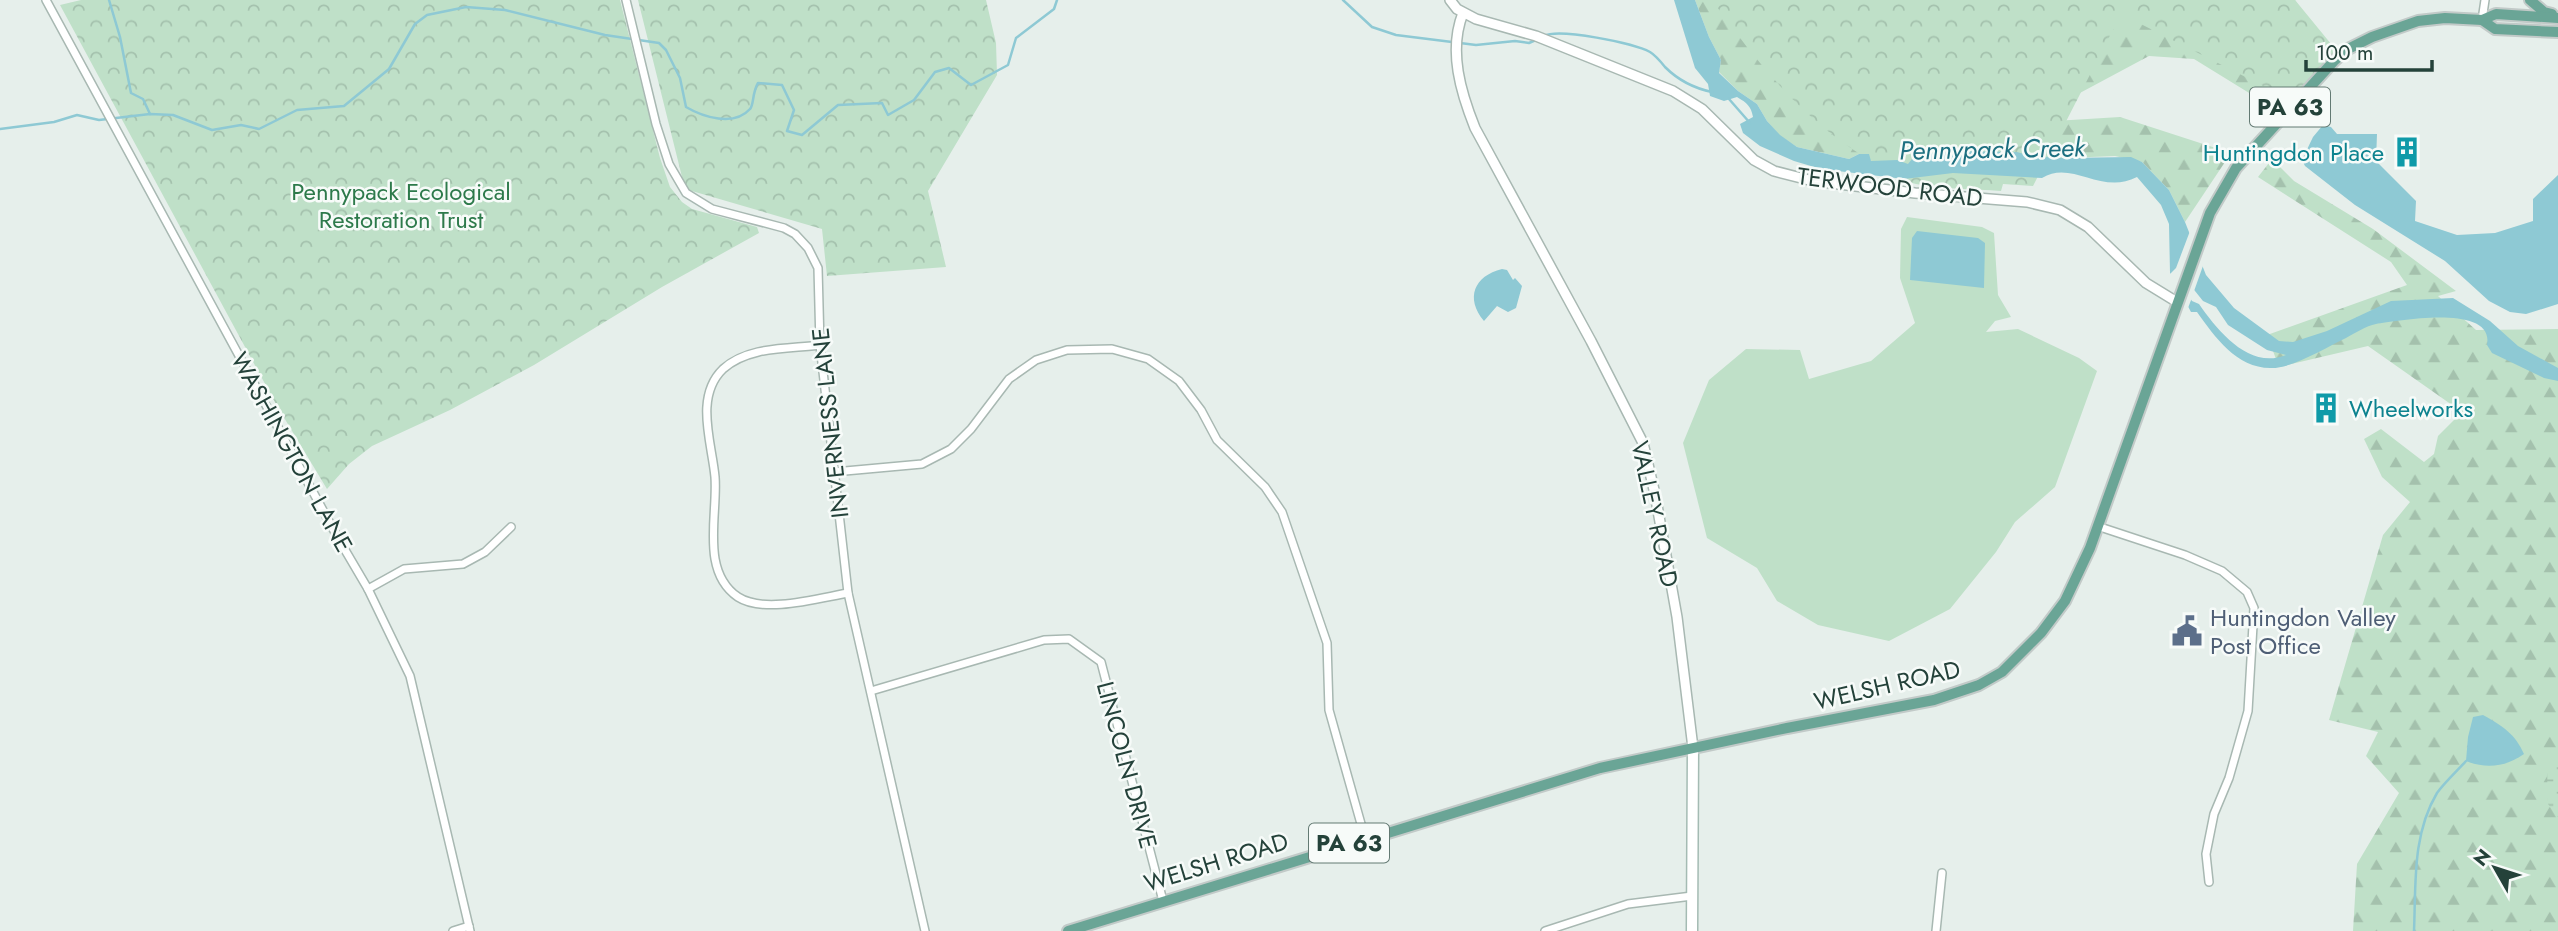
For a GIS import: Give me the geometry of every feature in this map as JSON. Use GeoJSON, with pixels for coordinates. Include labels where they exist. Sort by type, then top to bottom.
{"type":"FeatureCollection","features":[{"type":"Feature","properties":{"kind":"main road"},"geometry":{"type":"LineString","coordinates":[[2530,0],[2544,12],[2558,17]]}},
{"type":"Feature","properties":{"kind":"main road","name":"WELSH ROAD"},"geometry":{"type":"LineString","coordinates":[[1068,931],[1600,768],[1934,700],[1979,685],[2002,672],[2023,653],[2065,601],[2090,548],[2210,213],[2236,168],[2314,81],[2341,55],[2372,37],[2418,21],[2445,18],[2482,20],[2496,14],[2558,17]]}},
{"type":"Feature","properties":{"kind":"main road","name":"WELSH ROAD"},"geometry":{"type":"LineString","coordinates":[[2482,20],[2496,29],[2558,32]]}},
{"type":"Feature","properties":{"kind":"main road","name":"VALLEY ROAD"},"geometry":{"type":"LineString","coordinates":[[1692,931],[1693,748]]}},
{"type":"Feature","properties":{"kind":"street","name":"WASHINGTON LANE"},"geometry":{"type":"LineString","coordinates":[[46,0],[114,129],[368,589],[410,676],[470,928]]}},
{"type":"Feature","properties":{"kind":"street","name":"INVERNESS LANE"},"geometry":{"type":"LineString","coordinates":[[626,0],[669,164],[685,193],[712,209],[784,228],[795,234],[808,248],[818,268],[820,345],[848,593],[925,931]]}},
{"type":"Feature","properties":{"kind":"street","name":"TERWOOD ROAD"},"geometry":{"type":"LineString","coordinates":[[1450,0],[1463,13],[1536,36],[1683,96],[1711,116],[1754,160],[1786,175],[1886,190],[2039,203],[2060,209],[2093,232],[2146,283],[2178,299]]}},
{"type":"Feature","properties":{"kind":"street"},"geometry":{"type":"LineString","coordinates":[[2482,20],[2485,0]]}},
{"type":"Feature","properties":{"kind":"street","name":"VALLEY ROAD"},"geometry":{"type":"LineString","coordinates":[[1463,13],[1457,37],[1462,95],[1475,128],[1591,341],[1643,443],[1656,494],[1675,605],[1692,721],[1693,748]]}},
{"type":"Feature","properties":{"kind":"street"},"geometry":{"type":"LineString","coordinates":[[820,345],[750,353],[723,369],[712,387],[706,407],[715,478],[713,551],[722,582],[740,598],[765,606],[848,593]]}},
{"type":"Feature","properties":{"kind":"street"},"geometry":{"type":"LineString","coordinates":[[834,472],[922,464],[951,449],[971,429],[1009,379],[1037,360],[1067,350],[1112,349],[1148,359],[1179,381],[1201,410],[1217,440],[1265,487],[1282,512],[1327,643],[1329,710],[1365,838]]}},
{"type":"Feature","properties":{"kind":"street"},"geometry":{"type":"LineString","coordinates":[[2097,526],[2185,555],[2222,571],[2247,592],[2254,608],[2248,711],[2229,778],[2214,814],[2206,854],[2208,882]]}},
{"type":"Feature","properties":{"kind":"street"},"geometry":{"type":"LineString","coordinates":[[368,589],[404,569],[463,564],[485,552],[511,527]]}},
{"type":"Feature","properties":{"kind":"street","name":"LINCOLN DRIVE"},"geometry":{"type":"LineString","coordinates":[[871,691],[1044,640],[1069,639],[1101,662],[1163,901]]}},
{"type":"Feature","properties":{"kind":"street"},"geometry":{"type":"LineString","coordinates":[[1936,931],[1942,873]]}},
{"type":"Feature","properties":{"kind":"street"},"geometry":{"type":"LineString","coordinates":[[1551,930],[1628,904],[1692,896]]}},
{"type":"Feature","properties":{"kind":"street"},"geometry":{"type":"LineString","coordinates":[[453,931],[470,928]]}},
{"type":"Feature","properties":{"kind":"green space","name":"Pennypack Ecological Restoration Trust"},"geometry":{"type":"Polygon","coordinates":[[[81,0],[620,0],[660,158],[670,187],[682,202],[692,209],[757,227],[759,233],[662,287],[534,365],[450,410],[372,446],[349,464],[327,489],[277,406],[60,5],[81,0]]]}},
{"type":"Feature","properties":{"kind":"green space"},"geometry":{"type":"Polygon","coordinates":[[[638,0],[986,0],[996,43],[997,75],[928,191],[946,267],[827,276],[822,229],[685,189],[638,0]]]}},
{"type":"Feature","properties":{"kind":"green space"},"geometry":{"type":"Polygon","coordinates":[[[1695,0],[1868,0],[2038,122],[2120,117],[2231,153],[2185,222],[2169,190],[2142,162],[2115,156],[2066,158],[1859,154],[1849,159],[1797,147],[1780,136],[1757,104],[1738,91],[1719,72],[1721,60],[1695,0]]]}},
{"type":"Feature","properties":{"kind":"green space"},"geometry":{"type":"Polygon","coordinates":[[[1712,0],[2295,0],[2336,50],[2291,100],[2121,14],[2033,186],[2003,184],[2001,191],[1948,188],[1910,183],[1899,178],[1825,129],[1765,69],[1712,0]]]}},
{"type":"Feature","properties":{"kind":"green space"},"geometry":{"type":"Polygon","coordinates":[[[1936,0],[2295,0],[2320,37],[2267,104],[2194,59],[2149,56],[2078,94],[1936,0]]]}},
{"type":"Feature","properties":{"kind":"green space"},"geometry":{"type":"Polygon","coordinates":[[[2272,159],[2294,181],[2373,229],[2456,291],[2438,296],[2476,330],[2558,329],[2558,931],[2353,931],[2357,864],[2399,793],[2366,756],[2378,732],[2329,720],[2383,535],[2410,502],[2382,477],[2364,439],[2381,429],[2424,462],[2434,454],[2438,436],[2462,412],[2368,346],[2279,367],[2267,335],[2407,285],[2391,262],[2258,177],[2272,159]]]}},
{"type":"Feature","properties":{"kind":"green space"},"geometry":{"type":"Polygon","coordinates":[[[1907,217],[1982,227],[1994,233],[1998,295],[2011,317],[1995,321],[1986,332],[2018,329],[2079,358],[2097,371],[2055,487],[2015,522],[1996,552],[1950,609],[1889,641],[1818,625],[1777,601],[1757,568],[1707,538],[1683,443],[1709,380],[1746,349],[1800,350],[1809,379],[1871,361],[1915,323],[1900,278],[1901,229],[1907,217]]]}},
{"type":"Feature","properties":{"kind":"green space"},"geometry":{"type":"Polygon","coordinates":[[[2558,762],[2558,817],[2548,804],[2547,773],[2558,762]]]}},
{"type":"Feature","properties":{"kind":"water"},"geometry":{"type":"Polygon","coordinates":[[[1674,0],[1695,0],[1721,60],[1719,73],[1757,104],[1780,135],[1797,147],[1849,159],[1859,154],[1869,154],[1871,161],[1897,160],[1908,164],[1923,154],[1952,151],[2017,152],[2031,156],[2066,158],[2131,157],[2142,162],[2169,190],[2206,275],[2234,308],[2279,341],[2293,342],[2327,331],[2391,301],[2453,298],[2490,321],[2518,346],[2558,368],[2558,381],[2544,378],[2492,353],[2487,345],[2485,332],[2476,324],[2461,319],[2442,318],[2372,325],[2290,365],[2259,367],[2228,350],[2197,312],[2191,312],[2170,273],[2169,224],[2161,205],[2137,177],[2124,182],[2111,182],[2064,173],[2053,173],[2042,178],[1953,173],[1904,179],[1821,169],[1760,146],[1743,133],[1740,124],[1753,117],[1750,107],[1737,97],[1724,101],[1710,96],[1708,84],[1695,68],[1674,0]],[[2179,271],[2176,276],[2192,301],[2199,304],[2215,325],[2236,345],[2259,357],[2286,355],[2267,350],[2228,325],[2216,307],[2203,301],[2179,271]]]}},
{"type":"Feature","properties":{"kind":"water"},"geometry":{"type":"Polygon","coordinates":[[[2323,125],[2331,127],[2337,134],[2377,134],[2376,161],[2416,201],[2415,221],[2457,235],[2495,233],[2533,221],[2533,199],[2558,175],[2558,304],[2526,314],[2510,312],[2489,301],[2445,261],[2355,205],[2305,166],[2302,160],[2313,137],[2323,125]]]}},
{"type":"Feature","properties":{"kind":"water"},"geometry":{"type":"Polygon","coordinates":[[[1917,231],[1978,238],[1985,243],[1984,288],[1910,280],[1912,238],[1917,231]]]}},
{"type":"Feature","properties":{"kind":"water"},"geometry":{"type":"Polygon","coordinates":[[[1502,269],[1507,270],[1513,280],[1515,278],[1522,286],[1516,308],[1508,312],[1497,306],[1484,321],[1475,304],[1475,289],[1485,277],[1502,269]]]}},
{"type":"Feature","properties":{"kind":"water"},"geometry":{"type":"Polygon","coordinates":[[[2483,715],[2508,731],[2524,754],[2510,762],[2496,765],[2466,761],[2473,717],[2483,715]]]}},
{"type":"Feature","properties":{"kind":"pier"},"geometry":{"type":"Polygon","coordinates":[[[2190,231],[2204,263],[2193,294],[2187,286],[2193,295],[2188,308],[2168,276],[2176,268],[2190,231]]]}},
{"type":"Feature","properties":{"kind":"waterway"},"geometry":{"type":"LineString","coordinates":[[109,0],[120,37],[131,93],[143,99],[150,114]]}},
{"type":"Feature","properties":{"kind":"waterway"},"geometry":{"type":"LineString","coordinates":[[0,129],[54,122],[77,115],[99,120],[150,114],[173,115],[212,130],[241,125],[259,129],[297,110],[344,106],[389,69],[415,24],[427,15],[466,7],[505,10],[605,35],[659,43],[666,50],[680,78],[686,107],[718,119],[736,118],[751,107],[758,83],[782,85],[794,110],[787,131],[802,135],[838,105],[882,103],[888,115],[914,100],[935,72],[949,68],[971,85],[1008,65],[1016,38],[1054,9],[1057,0]]}},
{"type":"Feature","properties":{"kind":"waterway"},"geometry":{"type":"LineString","coordinates":[[1343,0],[1372,27],[1396,35],[1476,45],[1515,41],[1529,43],[1538,39]]}},
{"type":"Feature","properties":{"kind":"waterway"},"geometry":{"type":"LineString","coordinates":[[1544,36],[1580,35],[1641,48],[1652,53],[1681,80],[1712,92]]}},
{"type":"Feature","properties":{"kind":"waterway","name":"Pennypack Creek"},"geometry":{"type":"LineString","coordinates":[[1729,99],[1750,123]]}},
{"type":"Feature","properties":{"kind":"waterway"},"geometry":{"type":"LineString","coordinates":[[2414,931],[2417,860],[2423,826],[2437,793],[2466,761]]}},
{"type":"Feature","properties":{"kind":"place","name":"Huntingdon Place"},"geometry":{"type":"Point","coordinates":[2407,152]}},
{"type":"Feature","properties":{"kind":"place","name":"Wheelworks"},"geometry":{"type":"Point","coordinates":[2326,408]}},
{"type":"Feature","properties":{"kind":"place","name":"Huntingdon Valley Post Office"},"geometry":{"type":"Point","coordinates":[2187,631]}}]}
